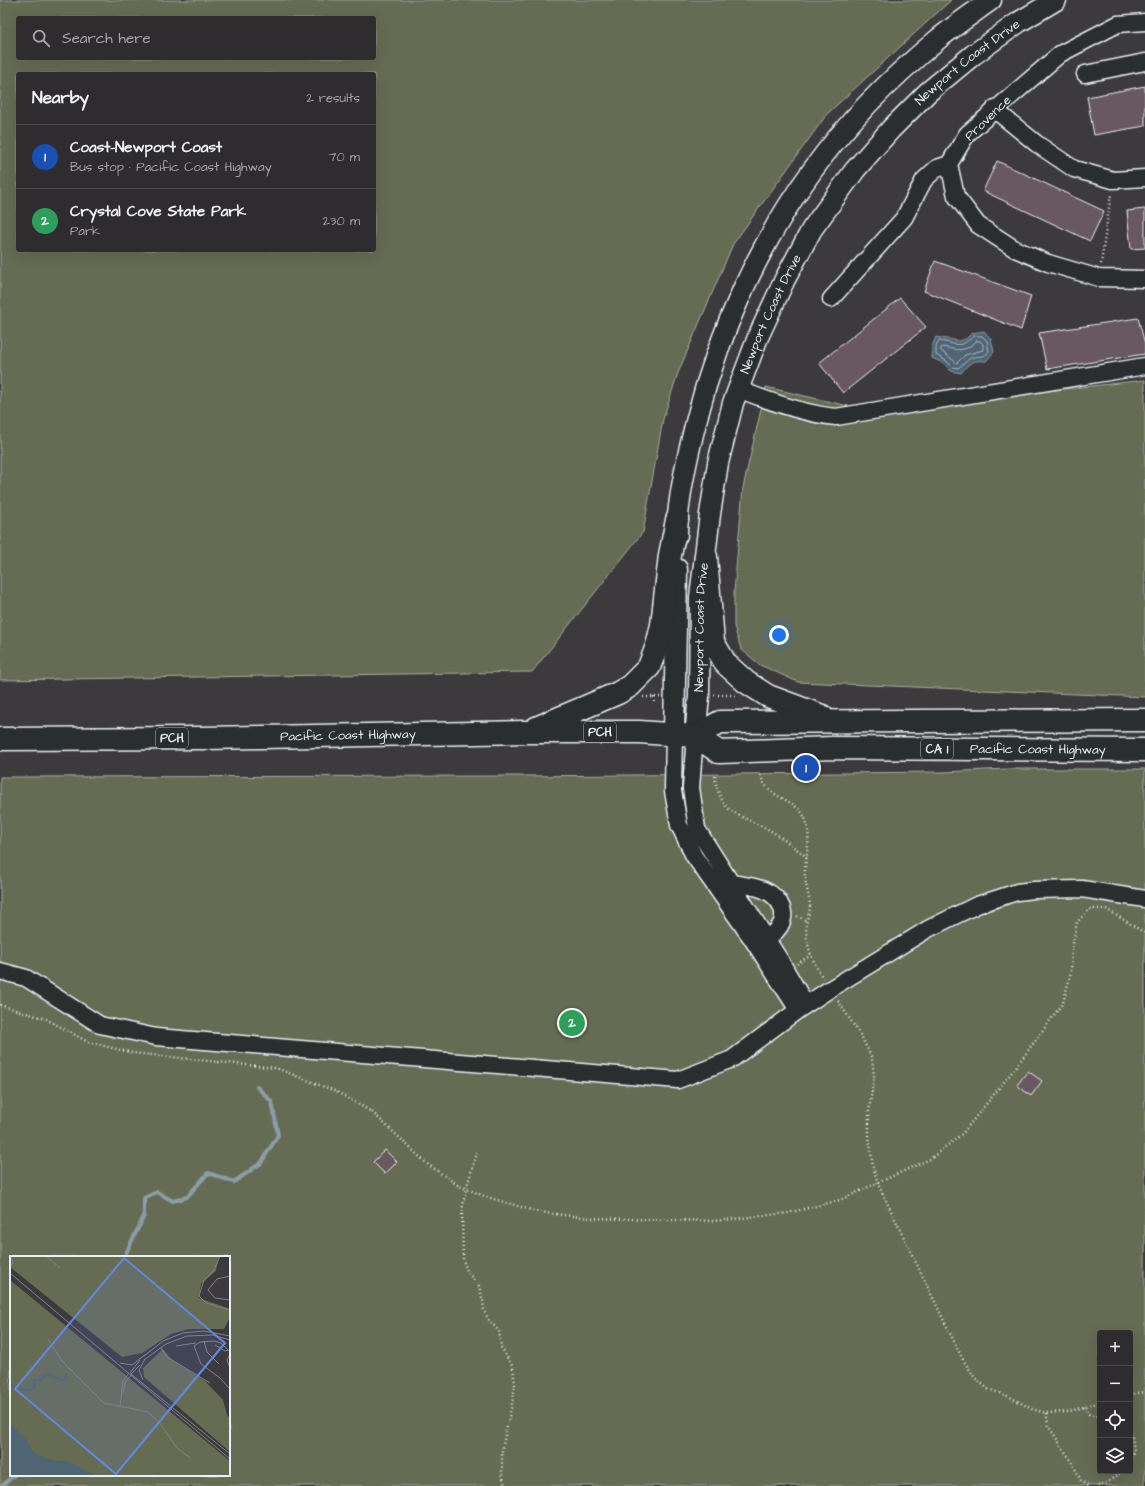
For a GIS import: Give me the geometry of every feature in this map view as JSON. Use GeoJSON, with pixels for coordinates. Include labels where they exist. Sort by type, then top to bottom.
{"type":"FeatureCollection","features":[{"type":"Feature","properties":{"kind":"highway"},"geometry":{"type":"LineString","coordinates":[[525,732],[618,693],[630,686],[649,667],[662,625],[670,555],[677,520]]}},
{"type":"Feature","properties":{"kind":"highway"},"geometry":{"type":"LineString","coordinates":[[706,557],[713,642],[726,664],[746,682],[768,696],[836,722]]}},
{"type":"Feature","properties":{"kind":"highway","name":"CA 1"},"geometry":{"type":"LineString","coordinates":[[684,735],[720,722],[1145,720]]}},
{"type":"Feature","properties":{"kind":"highway","name":"Pacific Coast Highway"},"geometry":{"type":"LineString","coordinates":[[0,739],[204,738],[525,732],[639,732],[684,735],[719,752],[833,748],[1145,750]]}},
{"type":"Feature","properties":{"kind":"main road","name":"Newport Coast Drive"},"geometry":{"type":"LineString","coordinates":[[684,735],[677,520],[690,447],[707,381],[722,338],[761,252],[812,171],[837,139],[868,104],[904,68],[938,39],[991,0]]}},
{"type":"Feature","properties":{"kind":"main road","name":"Newport Coast Drive"},"geometry":{"type":"LineString","coordinates":[[684,735],[699,696],[700,597],[718,463],[733,403],[758,337],[785,279],[812,229],[855,170],[891,129],[928,92],[973,55],[1018,22],[1056,0]]}},
{"type":"Feature","properties":{"kind":"street","name":"Provence"},"geometry":{"type":"LineString","coordinates":[[949,164],[967,134],[995,108],[1060,54],[1118,24],[1145,22]]}},
{"type":"Feature","properties":{"kind":"street"},"geometry":{"type":"LineString","coordinates":[[1085,74],[1145,62]]}},
{"type":"Feature","properties":{"kind":"street"},"geometry":{"type":"LineString","coordinates":[[995,108],[1000,114],[1037,144],[1074,169],[1113,180],[1145,178]]}},
{"type":"Feature","properties":{"kind":"street"},"geometry":{"type":"LineString","coordinates":[[831,299],[904,218],[924,180],[937,168],[949,164],[956,196],[978,225],[1015,249],[1048,264],[1099,278],[1145,279]]}},
{"type":"Feature","properties":{"kind":"street"},"geometry":{"type":"LineString","coordinates":[[738,390],[763,399],[822,416],[836,417],[1145,366]]}},
{"type":"Feature","properties":{"kind":"street"},"geometry":{"type":"LineString","coordinates":[[684,735],[697,828],[731,883],[760,940],[802,1007]]}},
{"type":"Feature","properties":{"kind":"street"},"geometry":{"type":"LineString","coordinates":[[684,735],[673,791],[679,825],[694,856],[760,940]]}},
{"type":"Feature","properties":{"kind":"street"},"geometry":{"type":"LineString","coordinates":[[731,883],[760,888],[771,893],[779,902],[783,910],[783,918],[780,926],[760,940]]}},
{"type":"Feature","properties":{"kind":"street"},"geometry":{"type":"LineString","coordinates":[[0,971],[26,978],[100,1025],[156,1037],[678,1080],[732,1059],[802,1007],[830,989],[928,929],[977,905],[1017,892],[1082,889],[1145,899]]}},
{"type":"Feature","properties":{"kind":"path"},"geometry":{"type":"LineString","coordinates":[[1099,278],[1113,180]]}},
{"type":"Feature","properties":{"kind":"path"},"geometry":{"type":"LineString","coordinates":[[712,695],[737,695],[738,693]]}},
{"type":"Feature","properties":{"kind":"path"},"geometry":{"type":"LineString","coordinates":[[637,697],[663,696]]}},
{"type":"Feature","properties":{"kind":"path"},"geometry":{"type":"LineString","coordinates":[[654,697],[654,704]]}},
{"type":"Feature","properties":{"kind":"path"},"geometry":{"type":"LineString","coordinates":[[761,775],[765,786],[779,797],[793,803],[803,812],[808,825],[809,845],[805,870],[805,882],[810,906],[806,926],[808,943],[813,961],[861,1036],[872,1058],[874,1076],[869,1111],[869,1137],[873,1167],[878,1184],[950,1336],[975,1378],[988,1390],[1010,1397],[1032,1410],[1046,1413],[1067,1412],[1097,1403]]}},
{"type":"Feature","properties":{"kind":"path"},"geometry":{"type":"LineString","coordinates":[[715,776],[715,782],[725,805],[731,811],[772,831],[807,857]]}},
{"type":"Feature","properties":{"kind":"path"},"geometry":{"type":"LineString","coordinates":[[0,1005],[46,1019],[88,1042],[133,1053],[276,1068],[334,1091],[372,1112],[426,1162],[459,1186],[487,1197],[538,1212],[590,1218],[714,1221],[788,1213],[840,1200],[930,1159],[962,1134],[1016,1068],[1063,1002],[1071,972],[1072,949],[1077,922],[1090,909],[1106,909],[1145,933]]}},
{"type":"Feature","properties":{"kind":"path"},"geometry":{"type":"LineString","coordinates":[[477,1152],[466,1189],[462,1211],[463,1260],[468,1273],[479,1286],[484,1311],[489,1320],[499,1331],[501,1346],[513,1367],[515,1385],[502,1449],[502,1474],[505,1486]]}},
{"type":"Feature","properties":{"kind":"path"},"geometry":{"type":"LineString","coordinates":[[1133,1394],[1145,1392]]}},
{"type":"Feature","properties":{"kind":"path"},"geometry":{"type":"LineString","coordinates":[[1084,1407],[1089,1414],[1097,1415]]}},
{"type":"Feature","properties":{"kind":"path"},"geometry":{"type":"LineString","coordinates":[[1046,1413],[1049,1427],[1073,1464],[1081,1481],[1088,1486]]}},
{"type":"Feature","properties":{"kind":"path"},"geometry":{"type":"LineString","coordinates":[[1133,1443],[1133,1453]]}},
{"type":"Feature","properties":{"kind":"path"},"geometry":{"type":"LineString","coordinates":[[1098,1486],[1105,1484],[1119,1474]]}},
{"type":"Feature","properties":{"kind":"green space"},"geometry":{"type":"Polygon","coordinates":[[[0,0],[951,0],[827,114],[733,244],[678,373],[663,419],[643,532],[532,672],[0,680],[0,0]]]}},
{"type":"Feature","properties":{"kind":"green space"},"geometry":{"type":"Polygon","coordinates":[[[1145,380],[1145,697],[798,682],[760,665],[741,649],[734,626],[734,592],[743,488],[766,387],[870,411],[1145,380]]]}},
{"type":"Feature","properties":{"kind":"green space"},"geometry":{"type":"Polygon","coordinates":[[[1008,769],[1145,769],[1145,1486],[0,1486],[0,777],[522,776],[943,772],[1008,769]]]}},
{"type":"Feature","properties":{"kind":"water"},"geometry":{"type":"Polygon","coordinates":[[[984,331],[991,339],[994,352],[986,361],[972,362],[961,373],[951,371],[943,363],[932,358],[932,347],[936,337],[959,341],[966,339],[972,333],[984,331]]]}},
{"type":"Feature","properties":{"kind":"building"},"geometry":{"type":"Polygon","coordinates":[[[1145,86],[1145,126],[1094,135],[1087,97],[1145,86]]]}},
{"type":"Feature","properties":{"kind":"building"},"geometry":{"type":"Polygon","coordinates":[[[997,161],[1104,211],[1090,241],[983,191],[997,161]]]}},
{"type":"Feature","properties":{"kind":"building"},"geometry":{"type":"Polygon","coordinates":[[[1145,209],[1145,248],[1131,249],[1127,211],[1145,209]]]}},
{"type":"Feature","properties":{"kind":"building"},"geometry":{"type":"Polygon","coordinates":[[[935,261],[1031,296],[1021,330],[924,291],[935,261]]]}},
{"type":"Feature","properties":{"kind":"building"},"geometry":{"type":"Polygon","coordinates":[[[900,298],[926,327],[843,393],[819,363],[900,298]]]}},
{"type":"Feature","properties":{"kind":"building"},"geometry":{"type":"Polygon","coordinates":[[[1138,318],[1145,344],[1145,354],[1047,369],[1039,333],[1138,318]]]}},
{"type":"Feature","properties":{"kind":"building"},"geometry":{"type":"Polygon","coordinates":[[[1028,1071],[1042,1081],[1031,1096],[1017,1085],[1028,1071]]]}},
{"type":"Feature","properties":{"kind":"building"},"geometry":{"type":"Polygon","coordinates":[[[385,1150],[397,1162],[385,1174],[373,1162],[385,1150]]]}},
{"type":"Feature","properties":{"kind":"waterway"},"geometry":{"type":"LineString","coordinates":[[125,1256],[144,1216],[144,1198],[157,1192],[173,1201],[187,1197],[208,1173],[234,1182],[261,1163],[278,1135],[272,1102],[257,1087]]}},
{"type":"Feature","properties":{"kind":"waterway"},"geometry":{"type":"LineString","coordinates":[[2,1486],[13,1476]]}},
{"type":"Feature","properties":{"kind":"place","name":"Coast-Newport Coast"},"geometry":{"type":"Point","coordinates":[806,768]}},
{"type":"Feature","properties":{"kind":"place","name":"Crystal Cove State Park"},"geometry":{"type":"Point","coordinates":[572,1023]}}]}
